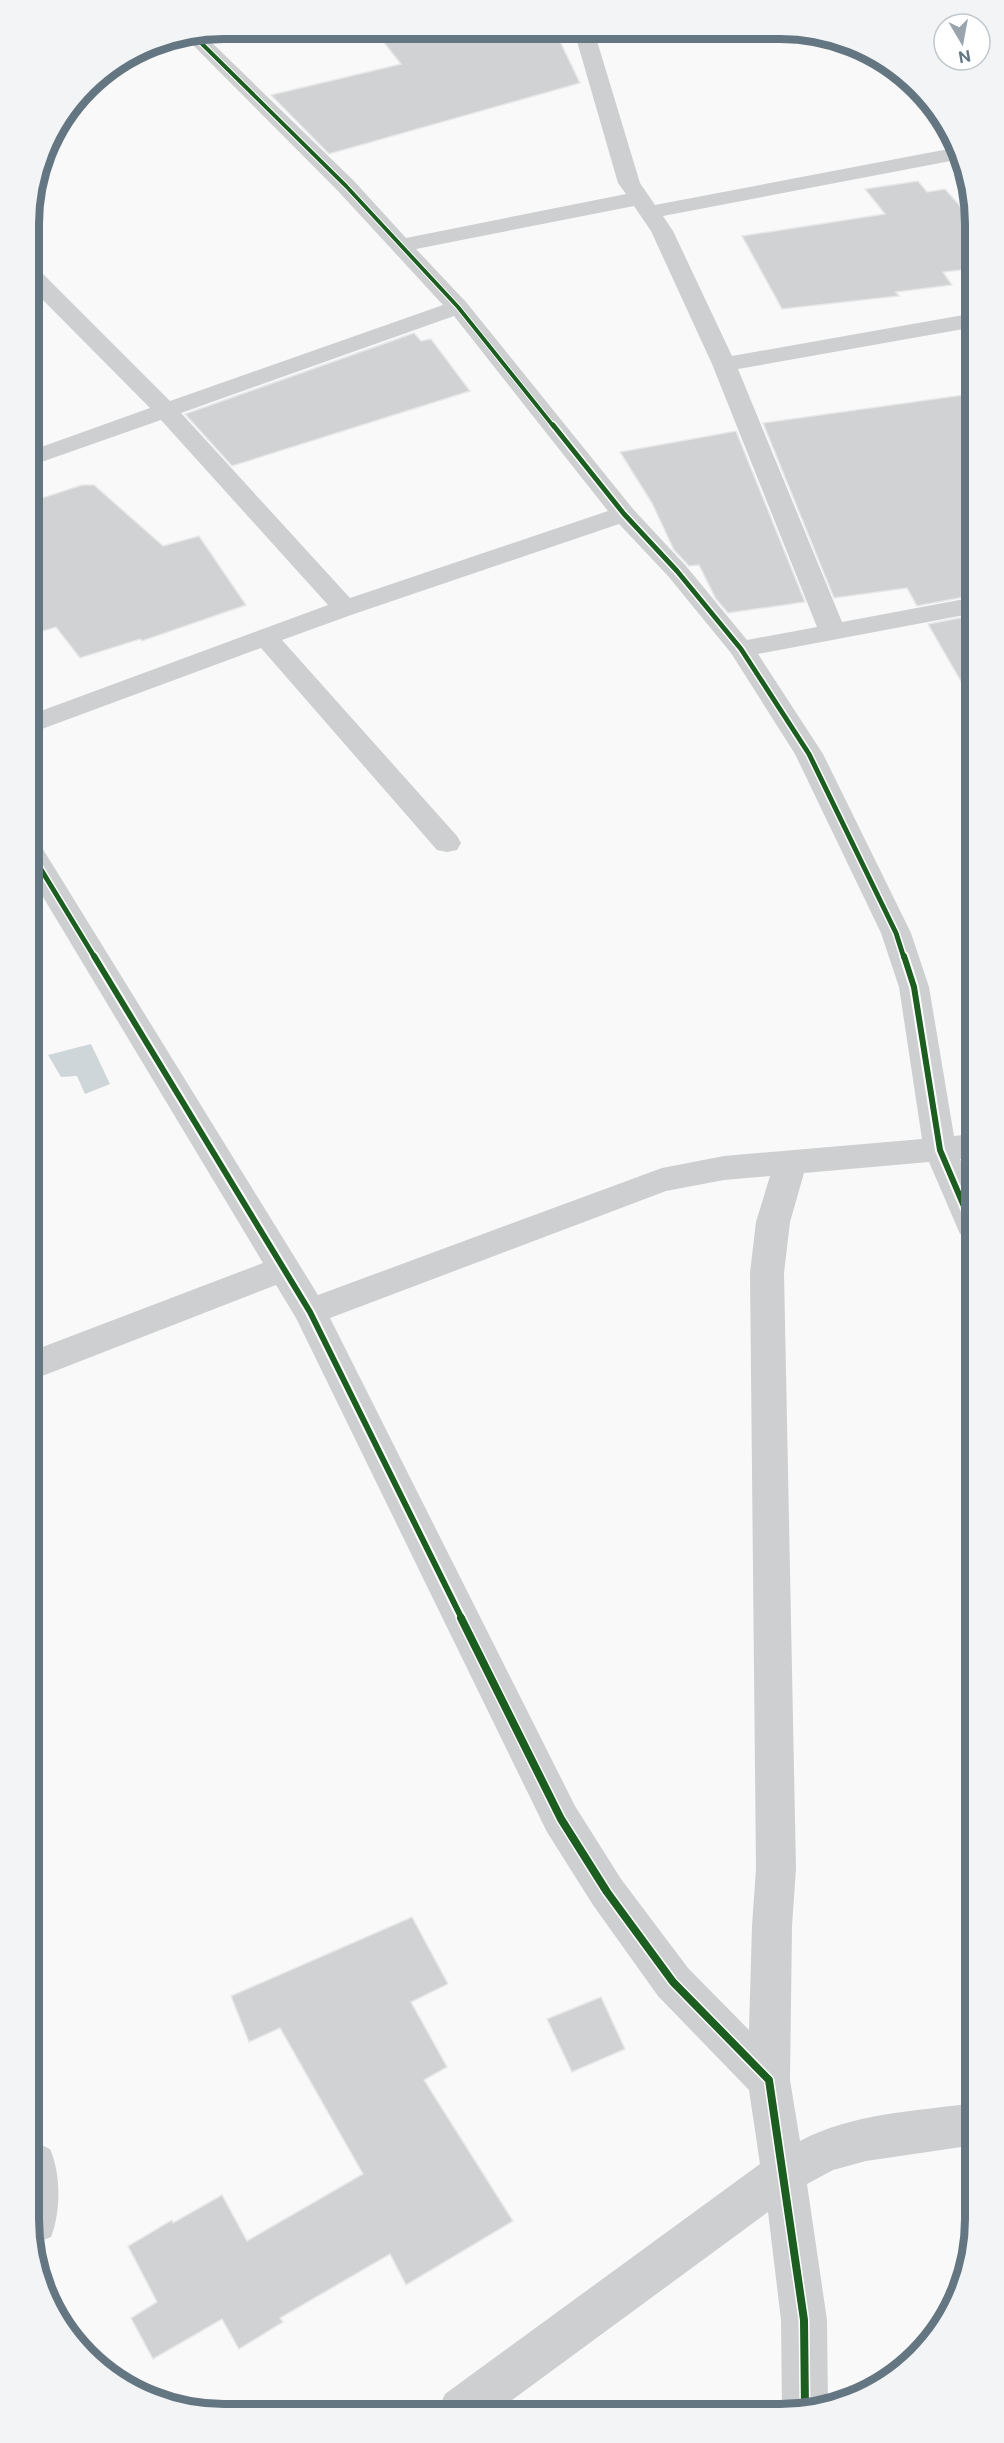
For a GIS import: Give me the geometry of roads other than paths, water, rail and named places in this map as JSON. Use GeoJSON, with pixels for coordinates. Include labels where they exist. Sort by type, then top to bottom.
{"type":"FeatureCollection","features":[{"type":"Feature","properties":{"kind":"street"},"geometry":{"type":"LineString","coordinates":[[586,39],[629,183],[662,231],[724,364],[832,631]]}},
{"type":"Feature","properties":{"kind":"street"},"geometry":{"type":"LineString","coordinates":[[199,41],[403,245],[458,307],[624,514],[677,571],[741,649],[809,754],[896,933],[914,987],[940,1150],[965,1209]]}},
{"type":"Feature","properties":{"kind":"street"},"geometry":{"type":"LineString","coordinates":[[403,245],[952,155]]}},
{"type":"Feature","properties":{"kind":"street"},"geometry":{"type":"LineString","coordinates":[[39,283],[166,411],[345,608]]}},
{"type":"Feature","properties":{"kind":"street"},"geometry":{"type":"LineString","coordinates":[[39,456],[458,307]]}},
{"type":"Feature","properties":{"kind":"street"},"geometry":{"type":"LineString","coordinates":[[724,364],[965,322]]}},
{"type":"Feature","properties":{"kind":"street"},"geometry":{"type":"LineString","coordinates":[[39,722],[345,608],[624,514]]}},
{"type":"Feature","properties":{"kind":"street"},"geometry":{"type":"LineString","coordinates":[[741,649],[965,607]]}},
{"type":"Feature","properties":{"kind":"street"},"geometry":{"type":"LineString","coordinates":[[265,637],[447,843]]}},
{"type":"Feature","properties":{"kind":"street"},"geometry":{"type":"LineString","coordinates":[[39,866],[310,1312],[561,1818],[607,1892],[673,1982],[769,2080]]}},
{"type":"Feature","properties":{"kind":"street"},"geometry":{"type":"LineString","coordinates":[[310,1312],[662,1180],[724,1168],[965,1147]]}},
{"type":"Feature","properties":{"kind":"street"},"geometry":{"type":"LineString","coordinates":[[791,1161],[773,1222],[767,1273],[776,1869],[769,2080],[804,2320],[805,2402]]}},
{"type":"Feature","properties":{"kind":"street"},"geometry":{"type":"LineString","coordinates":[[39,1363],[282,1269]]}},
{"type":"Feature","properties":{"kind":"street"},"geometry":{"type":"LineString","coordinates":[[469,2404],[784,2173],[826,2150],[866,2140],[965,2125]]}}]}
